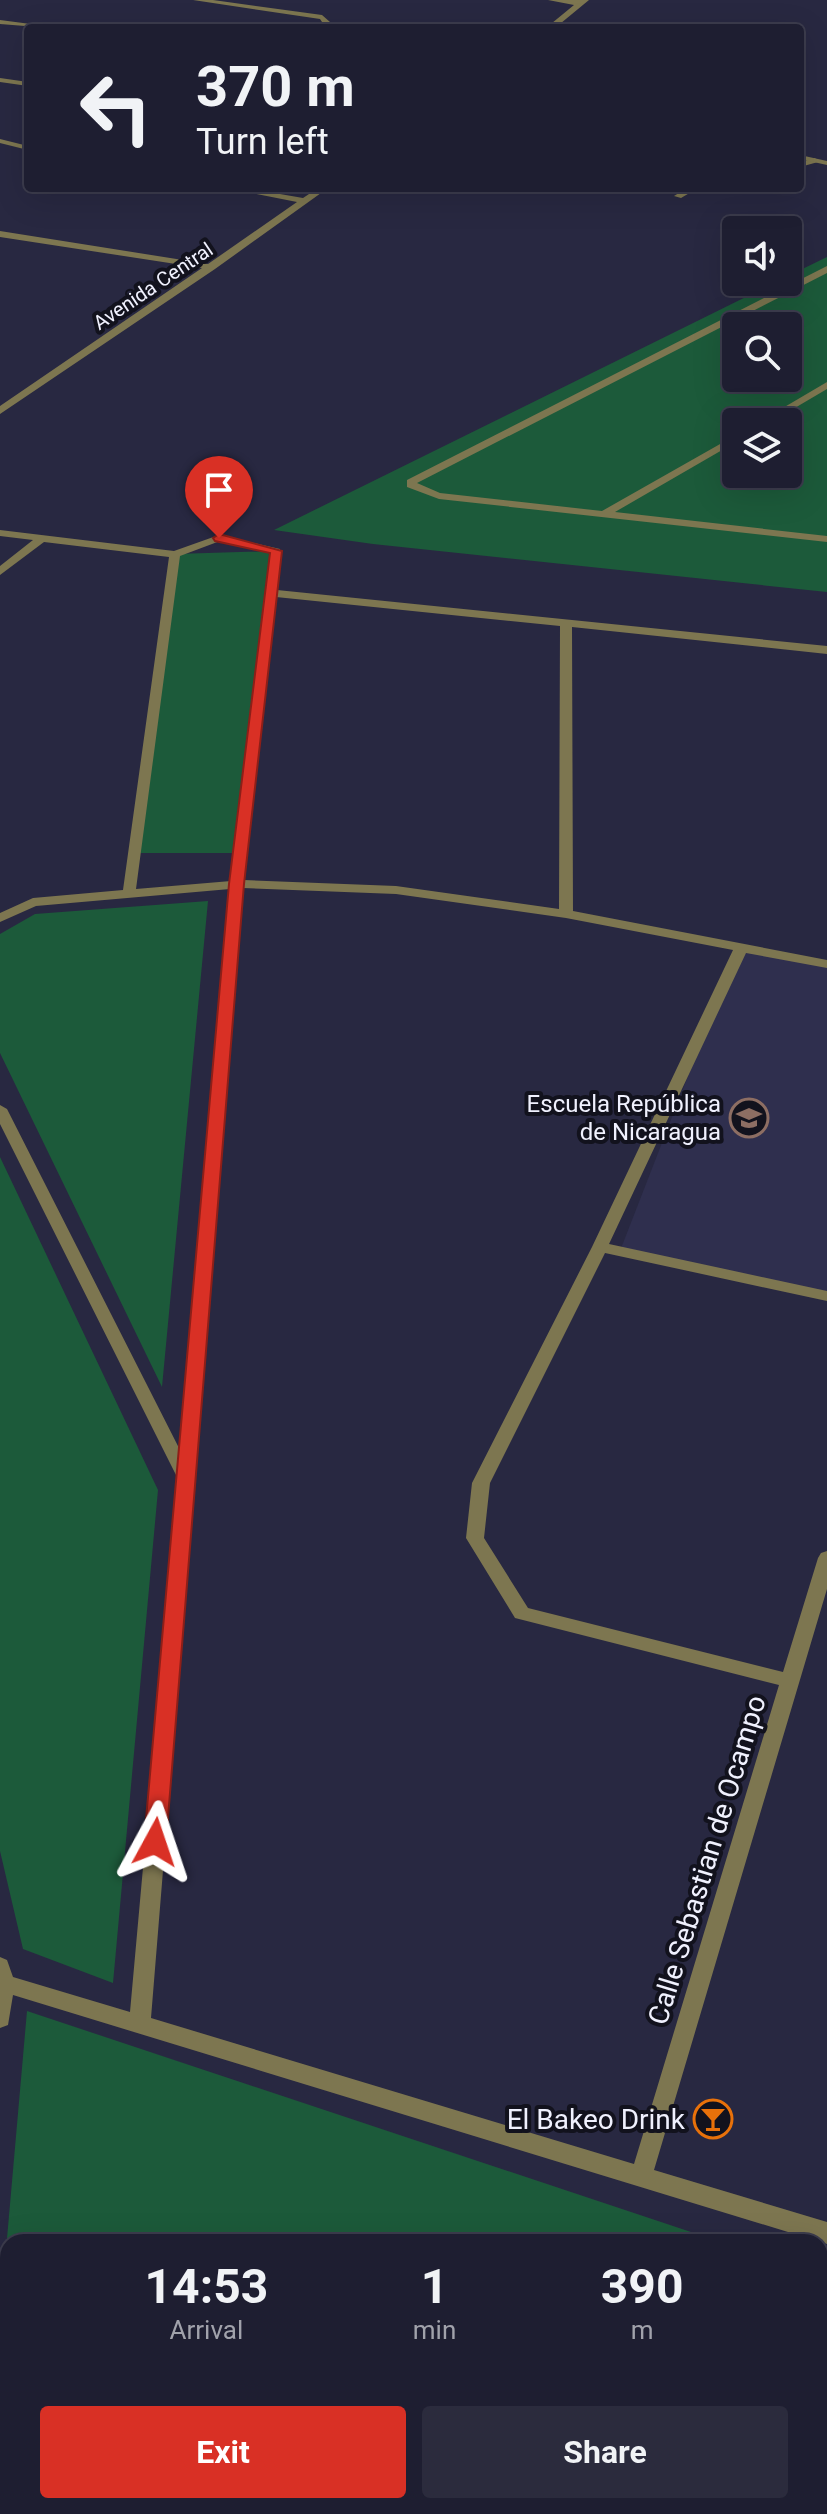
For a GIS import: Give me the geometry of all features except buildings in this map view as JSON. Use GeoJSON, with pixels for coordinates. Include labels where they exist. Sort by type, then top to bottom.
{"type":"FeatureCollection","features":[{"type":"Feature","properties":{"kind":"street"},"geometry":{"type":"LineString","coordinates":[[197,0],[322,17],[326,22],[323,24]]}},
{"type":"Feature","properties":{"kind":"street"},"geometry":{"type":"LineString","coordinates":[[552,0],[583,2]]}},
{"type":"Feature","properties":{"kind":"street"},"geometry":{"type":"LineString","coordinates":[[555,24],[583,2]]}},
{"type":"Feature","properties":{"kind":"street"},"geometry":{"type":"LineString","coordinates":[[0,22],[24,25]]}},
{"type":"Feature","properties":{"kind":"street"},"geometry":{"type":"LineString","coordinates":[[0,80],[24,83]]}},
{"type":"Feature","properties":{"kind":"street"},"geometry":{"type":"LineString","coordinates":[[0,141],[24,147]]}},
{"type":"Feature","properties":{"kind":"street"},"geometry":{"type":"LineString","coordinates":[[804,158],[827,163]]}},
{"type":"Feature","properties":{"kind":"street"},"geometry":{"type":"LineString","coordinates":[[804,164],[815,160]]}},
{"type":"Feature","properties":{"kind":"street"},"geometry":{"type":"LineString","coordinates":[[253,192],[304,201]]}},
{"type":"Feature","properties":{"kind":"street","name":"Avenida Central"},"geometry":{"type":"LineString","coordinates":[[0,411],[318,192]]}},
{"type":"Feature","properties":{"kind":"street"},"geometry":{"type":"LineString","coordinates":[[678,196],[686,192]]}},
{"type":"Feature","properties":{"kind":"street"},"geometry":{"type":"LineString","coordinates":[[0,234],[212,267]]}},
{"type":"Feature","properties":{"kind":"street"},"geometry":{"type":"LineString","coordinates":[[0,248],[18,237]]}},
{"type":"Feature","properties":{"kind":"street"},"geometry":{"type":"LineString","coordinates":[[827,269],[411,482],[412,487],[439,496],[827,539]]}},
{"type":"Feature","properties":{"kind":"street"},"geometry":{"type":"LineString","coordinates":[[788,408],[827,385]]}},
{"type":"Feature","properties":{"kind":"street"},"geometry":{"type":"LineString","coordinates":[[603,515],[722,446]]}},
{"type":"Feature","properties":{"kind":"street"},"geometry":{"type":"LineString","coordinates":[[0,533],[175,554],[219,538],[276,551],[237,884],[140,2024]]}},
{"type":"Feature","properties":{"kind":"street"},"geometry":{"type":"LineString","coordinates":[[0,572],[41,539]]}},
{"type":"Feature","properties":{"kind":"street"},"geometry":{"type":"LineString","coordinates":[[129,893],[175,554]]}},
{"type":"Feature","properties":{"kind":"street"},"geometry":{"type":"LineString","coordinates":[[271,593],[827,650]]}},
{"type":"Feature","properties":{"kind":"street"},"geometry":{"type":"LineString","coordinates":[[566,622],[566,914]]}},
{"type":"Feature","properties":{"kind":"street"},"geometry":{"type":"LineString","coordinates":[[0,918],[33,902],[237,884],[396,890],[566,914],[827,964]]}},
{"type":"Feature","properties":{"kind":"street"},"geometry":{"type":"LineString","coordinates":[[741,948],[600,1247],[481,1483],[475,1538],[522,1613],[790,1681]]}},
{"type":"Feature","properties":{"kind":"street"},"geometry":{"type":"LineString","coordinates":[[0,1109],[186,1478]]}},
{"type":"Feature","properties":{"kind":"street"},"geometry":{"type":"LineString","coordinates":[[600,1247],[827,1296]]}},
{"type":"Feature","properties":{"kind":"street","name":"Calle Sebastian de Ocampo"},"geometry":{"type":"LineString","coordinates":[[641,2177],[827,1558]]}},
{"type":"Feature","properties":{"kind":"street"},"geometry":{"type":"LineString","coordinates":[[0,2019],[2,1974],[140,2024],[827,2233]]}},
{"type":"Feature","properties":{"kind":"shaded area","name":"Escuela República de Nicaragua"},"geometry":{"type":"Polygon","coordinates":[[[741,948],[827,964],[827,1296],[620,1251],[723,986],[741,948]]]}},
{"type":"Feature","properties":{"kind":"green space"},"geometry":{"type":"Polygon","coordinates":[[[827,257],[827,592],[373,544],[274,530],[748,296],[802,296],[802,269],[827,257]]]}},
{"type":"Feature","properties":{"kind":"green space"},"geometry":{"type":"Polygon","coordinates":[[[276,551],[240,853],[135,853],[175,554],[276,551]]]}},
{"type":"Feature","properties":{"kind":"green space"},"geometry":{"type":"Polygon","coordinates":[[[208,901],[162,1387],[0,1053],[0,934],[35,914],[208,901]]]}},
{"type":"Feature","properties":{"kind":"green space"},"geometry":{"type":"Polygon","coordinates":[[[0,1157],[158,1490],[113,1983],[23,1949],[0,1851],[0,1157]]]}},
{"type":"Feature","properties":{"kind":"green space"},"geometry":{"type":"Polygon","coordinates":[[[27,2011],[697,2234],[7,2234],[27,2011]]]}},
{"type":"Feature","properties":{"kind":"place","name":"Escuela República de Nicaragua"},"geometry":{"type":"Point","coordinates":[749,1118]}},
{"type":"Feature","properties":{"kind":"place","name":"El Bakeo Drink"},"geometry":{"type":"Point","coordinates":[713,2119]}},
{"type":"Feature","properties":{"kind":"route"},"geometry":{"type":"LineString","coordinates":[[155,1842],[237,884],[276,551],[219,538]]}}]}
